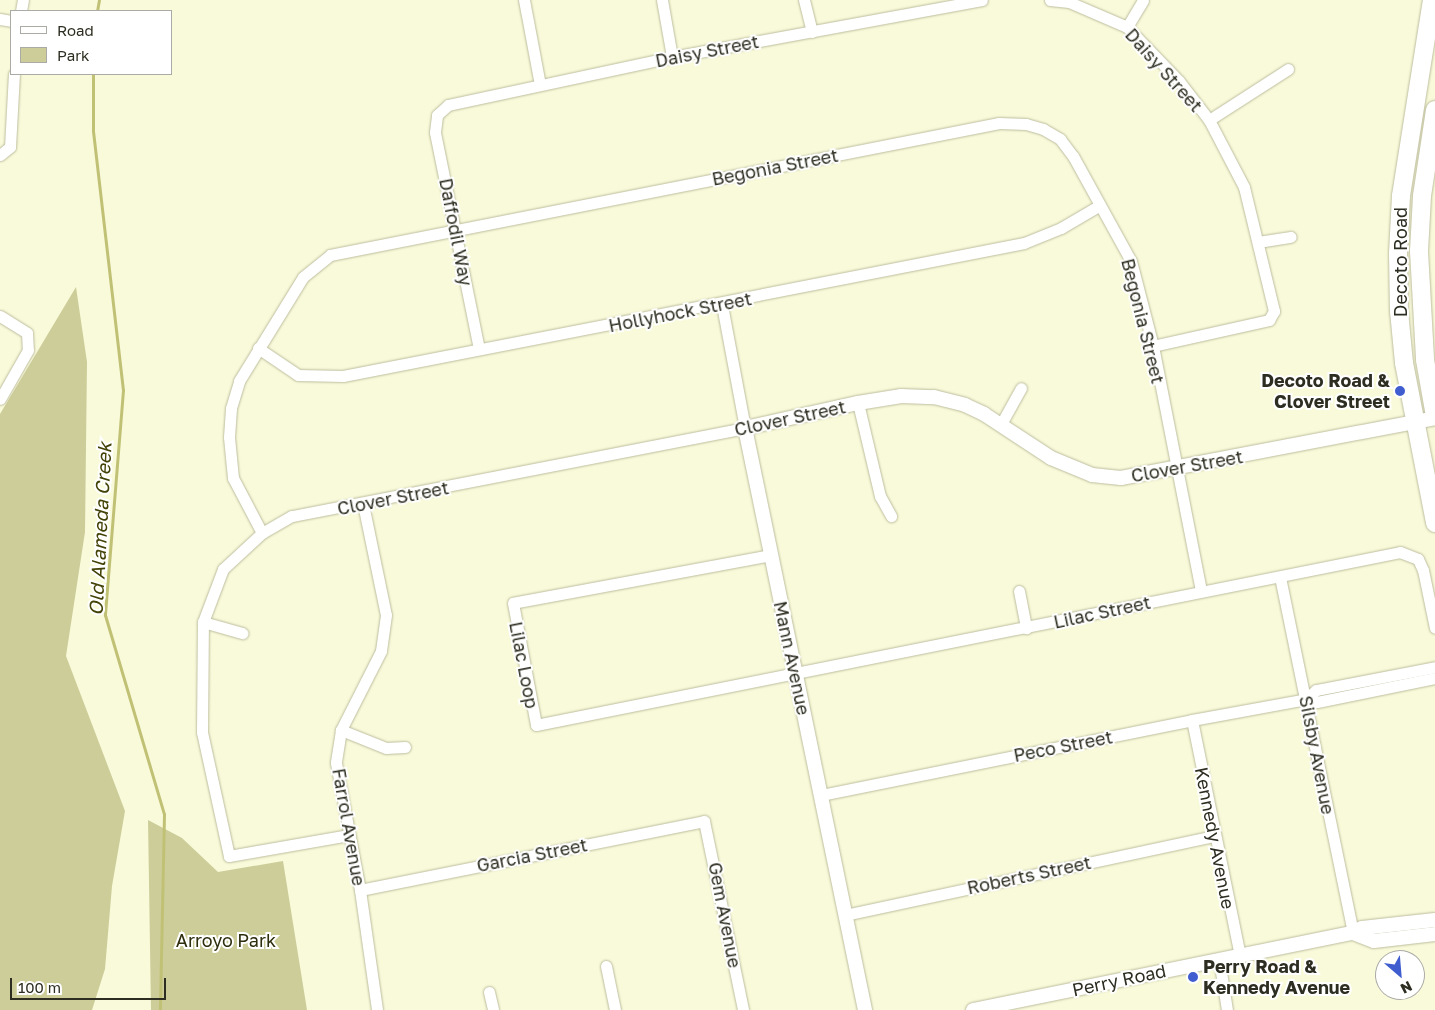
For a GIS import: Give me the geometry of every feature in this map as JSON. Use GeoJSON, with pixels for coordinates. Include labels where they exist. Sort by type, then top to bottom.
{"type":"FeatureCollection","features":[{"type":"Feature","properties":{"kind":"main road","name":"Decoto Road"},"geometry":{"type":"LineString","coordinates":[[1432,0],[1401,196],[1398,311],[1415,422],[1435,523]]}},
{"type":"Feature","properties":{"kind":"main road","name":"Decoto Road"},"geometry":{"type":"LineString","coordinates":[[1435,110],[1422,196],[1419,251],[1425,360],[1435,417]]}},
{"type":"Feature","properties":{"kind":"street"},"geometry":{"type":"LineString","coordinates":[[524,0],[540,85]]}},
{"type":"Feature","properties":{"kind":"street"},"geometry":{"type":"LineString","coordinates":[[662,0],[672,57]]}},
{"type":"Feature","properties":{"kind":"street"},"geometry":{"type":"LineString","coordinates":[[804,0],[812,32]]}},
{"type":"Feature","properties":{"kind":"street","name":"Daisy Street"},"geometry":{"type":"LineString","coordinates":[[437,115],[448,105],[672,57],[812,32],[952,2],[982,0]]}},
{"type":"Feature","properties":{"kind":"street","name":"Daisy Street"},"geometry":{"type":"LineString","coordinates":[[1050,0],[1069,2],[1127,27],[1179,81],[1209,120],[1244,187],[1274,311],[1269,320],[1153,346]]}},
{"type":"Feature","properties":{"kind":"street"},"geometry":{"type":"LineString","coordinates":[[1127,27],[1143,0]]}},
{"type":"Feature","properties":{"kind":"street"},"geometry":{"type":"LineString","coordinates":[[1209,120],[1288,69]]}},
{"type":"Feature","properties":{"kind":"street"},"geometry":{"type":"LineString","coordinates":[[3,154],[10,147],[14,75]]}},
{"type":"Feature","properties":{"kind":"street","name":"Daffodil Way"},"geometry":{"type":"LineString","coordinates":[[437,115],[436,132],[479,349]]}},
{"type":"Feature","properties":{"kind":"street","name":"Begonia Street"},"geometry":{"type":"LineString","coordinates":[[262,533],[233,478],[229,437],[231,408],[239,381],[303,277],[330,255],[999,123],[1026,124],[1043,129],[1060,140],[1100,205],[1131,261],[1153,346],[1201,591]]}},
{"type":"Feature","properties":{"kind":"street","name":"Hollyhock Street"},"geometry":{"type":"LineString","coordinates":[[258,348],[298,374],[343,376],[722,304],[1024,243],[1061,228],[1100,205]]}},
{"type":"Feature","properties":{"kind":"street"},"geometry":{"type":"LineString","coordinates":[[1258,242],[1291,237]]}},
{"type":"Feature","properties":{"kind":"street","name":"Mann Avenue"},"geometry":{"type":"LineString","coordinates":[[722,304],[745,428],[865,1010]]}},
{"type":"Feature","properties":{"kind":"street"},"geometry":{"type":"LineString","coordinates":[[0,316],[27,333],[28,350],[0,399]]}},
{"type":"Feature","properties":{"kind":"street"},"geometry":{"type":"LineString","coordinates":[[1001,424],[1021,388]]}},
{"type":"Feature","properties":{"kind":"street","name":"Clover Street"},"geometry":{"type":"LineString","coordinates":[[349,835],[229,856],[202,732],[203,622],[223,569],[262,533],[292,516],[363,504],[745,428],[858,403],[901,396],[934,398],[965,405],[1001,424],[1051,458],[1092,475],[1121,478],[1176,470],[1435,417]]}},
{"type":"Feature","properties":{"kind":"street"},"geometry":{"type":"LineString","coordinates":[[858,403],[880,496],[891,516]]}},
{"type":"Feature","properties":{"kind":"street","name":"Farrol Avenue"},"geometry":{"type":"LineString","coordinates":[[363,504],[386,615],[382,651],[341,730],[336,763],[360,890],[377,1010]]}},
{"type":"Feature","properties":{"kind":"street","name":"Lilac Street"},"geometry":{"type":"LineString","coordinates":[[796,675],[1201,591],[1280,578],[1400,552],[1410,554],[1418,559],[1423,570],[1435,628]]}},
{"type":"Feature","properties":{"kind":"street","name":"Lilac Loop"},"geometry":{"type":"LineString","coordinates":[[771,555],[512,603],[536,726],[796,675]]}},
{"type":"Feature","properties":{"kind":"street","name":"Silsby Avenue"},"geometry":{"type":"LineString","coordinates":[[1280,578],[1353,933]]}},
{"type":"Feature","properties":{"kind":"street"},"geometry":{"type":"LineString","coordinates":[[1019,591],[1026,628]]}},
{"type":"Feature","properties":{"kind":"street"},"geometry":{"type":"LineString","coordinates":[[203,622],[242,633]]}},
{"type":"Feature","properties":{"kind":"street","name":"Peco Street"},"geometry":{"type":"LineString","coordinates":[[1306,699],[1316,690],[1435,667]]}},
{"type":"Feature","properties":{"kind":"street","name":"Peco Street"},"geometry":{"type":"LineString","coordinates":[[821,795],[1192,720],[1306,699],[1318,702],[1435,678]]}},
{"type":"Feature","properties":{"kind":"street","name":"Kennedy Avenue"},"geometry":{"type":"LineString","coordinates":[[1192,720],[1214,836],[1240,955]]}},
{"type":"Feature","properties":{"kind":"street"},"geometry":{"type":"LineString","coordinates":[[341,730],[386,748],[405,747]]}},
{"type":"Feature","properties":{"kind":"street","name":"Garcia Street"},"geometry":{"type":"LineString","coordinates":[[360,890],[704,821]]}},
{"type":"Feature","properties":{"kind":"street","name":"Gem Avenue"},"geometry":{"type":"LineString","coordinates":[[704,821],[744,1010]]}},
{"type":"Feature","properties":{"kind":"street","name":"Roberts Street"},"geometry":{"type":"LineString","coordinates":[[844,914],[1214,836]]}},
{"type":"Feature","properties":{"kind":"street","name":"Perry Road"},"geometry":{"type":"LineString","coordinates":[[973,1010],[1353,933],[1362,928],[1435,920]]}},
{"type":"Feature","properties":{"kind":"street","name":"Perry Road"},"geometry":{"type":"LineString","coordinates":[[1353,933],[1374,941],[1435,934]]}},
{"type":"Feature","properties":{"kind":"street"},"geometry":{"type":"LineString","coordinates":[[1219,959],[1226,1010]]}},
{"type":"Feature","properties":{"kind":"street"},"geometry":{"type":"LineString","coordinates":[[606,966],[615,1010]]}},
{"type":"Feature","properties":{"kind":"street"},"geometry":{"type":"LineString","coordinates":[[489,992],[493,1010]]}},
{"type":"Feature","properties":{"kind":"green space"},"geometry":{"type":"Polygon","coordinates":[[[76,287],[87,362],[85,532],[66,656],[125,811],[112,886],[105,969],[92,1010],[0,1010],[0,414],[76,287]]]}},
{"type":"Feature","properties":{"kind":"green space","name":"Arroyo Park"},"geometry":{"type":"Polygon","coordinates":[[[148,820],[182,838],[218,872],[283,861],[307,1010],[151,1010],[148,820]]]}},
{"type":"Feature","properties":{"kind":"waterway","name":"Old Alameda Creek"},"geometry":{"type":"LineString","coordinates":[[97,10],[99,0]]}},
{"type":"Feature","properties":{"kind":"waterway","name":"Old Alameda Creek"},"geometry":{"type":"LineString","coordinates":[[93,75],[93,131],[123,390],[105,615],[164,814],[160,1010]]}},
{"type":"Feature","properties":{"kind":"place","name":"Decoto Road & Clover Street"},"geometry":{"type":"Point","coordinates":[1400,391]}},
{"type":"Feature","properties":{"kind":"place","name":"Perry Road & Kennedy Avenue"},"geometry":{"type":"Point","coordinates":[1193,977]}}]}
